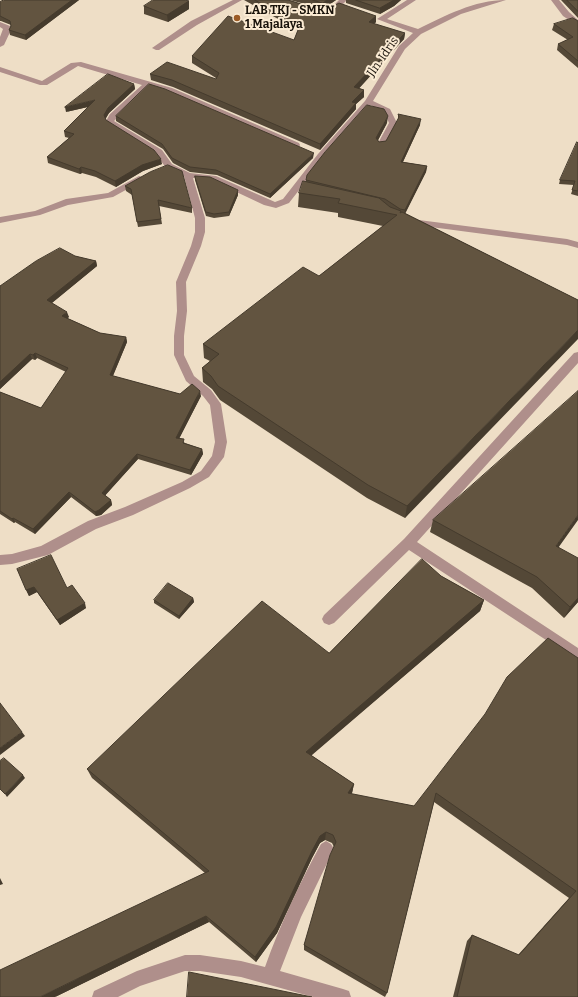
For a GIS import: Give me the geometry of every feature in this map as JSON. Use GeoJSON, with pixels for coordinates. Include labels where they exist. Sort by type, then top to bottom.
{"type":"FeatureCollection","features":[{"type":"Feature","properties":{"kind":"street"},"geometry":{"type":"LineString","coordinates":[[156,48],[194,22],[238,0]]}},
{"type":"Feature","properties":{"kind":"street"},"geometry":{"type":"LineString","coordinates":[[412,0],[378,18],[418,32]]}},
{"type":"Feature","properties":{"kind":"street","name":"Jln. Idris"},"geometry":{"type":"LineString","coordinates":[[168,166],[188,175],[213,178],[273,205],[279,205],[299,190],[314,153],[368,102],[402,48],[418,32],[458,12],[502,0]]}},
{"type":"Feature","properties":{"kind":"street"},"geometry":{"type":"LineString","coordinates":[[555,0],[566,14],[578,24]]}},
{"type":"Feature","properties":{"kind":"street"},"geometry":{"type":"LineString","coordinates":[[337,5],[359,12]]}},
{"type":"Feature","properties":{"kind":"street"},"geometry":{"type":"LineString","coordinates":[[0,24],[7,28],[7,30],[0,44]]}},
{"type":"Feature","properties":{"kind":"street"},"geometry":{"type":"LineString","coordinates":[[0,69],[40,83],[44,83],[78,64],[169,90],[314,153]]}},
{"type":"Feature","properties":{"kind":"street"},"geometry":{"type":"LineString","coordinates":[[147,84],[113,116],[110,121],[159,152],[168,166],[157,169]]}},
{"type":"Feature","properties":{"kind":"street"},"geometry":{"type":"LineString","coordinates":[[368,102],[387,109],[391,115],[393,123],[381,145]]}},
{"type":"Feature","properties":{"kind":"street"},"geometry":{"type":"LineString","coordinates":[[0,220],[37,213],[71,201],[110,195],[147,174]]}},
{"type":"Feature","properties":{"kind":"street"},"geometry":{"type":"LineString","coordinates":[[0,560],[12,559],[44,551],[92,525],[129,511],[186,485],[205,474],[218,457],[221,442],[215,404],[207,393],[190,378],[179,355],[179,336],[182,311],[181,282],[196,246],[200,232],[200,218],[188,175]]}},
{"type":"Feature","properties":{"kind":"street"},"geometry":{"type":"LineString","coordinates":[[402,221],[566,242],[578,245]]}},
{"type":"Feature","properties":{"kind":"street"},"geometry":{"type":"LineString","coordinates":[[329,619],[408,543],[578,356]]}},
{"type":"Feature","properties":{"kind":"street"},"geometry":{"type":"LineString","coordinates":[[408,543],[578,655]]}},
{"type":"Feature","properties":{"kind":"street"},"geometry":{"type":"LineString","coordinates":[[270,976],[280,946],[306,886],[326,849]]}},
{"type":"Feature","properties":{"kind":"street"},"geometry":{"type":"LineString","coordinates":[[100,997],[137,979],[185,963],[200,963],[241,969],[343,997]]}},
{"type":"Feature","properties":{"kind":"building"},"geometry":{"type":"Polygon","coordinates":[[[4,0],[72,0],[25,35],[9,30],[11,26],[10,21],[0,16],[0,2],[4,0]]]}},
{"type":"Feature","properties":{"kind":"building"},"geometry":{"type":"Polygon","coordinates":[[[153,0],[189,1],[167,15],[144,6],[153,0]]]}},
{"type":"Feature","properties":{"kind":"building"},"geometry":{"type":"Polygon","coordinates":[[[255,0],[288,0],[324,11],[339,3],[376,16],[369,22],[405,33],[354,87],[364,90],[352,102],[356,103],[320,144],[172,80],[150,74],[167,62],[216,79],[219,73],[192,56],[228,16],[294,40],[300,25],[255,0]]]}},
{"type":"Feature","properties":{"kind":"building"},"geometry":{"type":"Polygon","coordinates":[[[313,0],[327,0],[323,3],[313,0]]]}},
{"type":"Feature","properties":{"kind":"building"},"geometry":{"type":"Polygon","coordinates":[[[356,0],[394,0],[380,8],[356,0]]]}},
{"type":"Feature","properties":{"kind":"building"},"geometry":{"type":"Polygon","coordinates":[[[567,0],[578,0],[578,11],[567,0]]]}},
{"type":"Feature","properties":{"kind":"building"},"geometry":{"type":"Polygon","coordinates":[[[573,18],[578,21],[578,61],[558,44],[573,37],[554,24],[573,18]]]}},
{"type":"Feature","properties":{"kind":"building"},"geometry":{"type":"Polygon","coordinates":[[[108,74],[134,84],[108,108],[104,115],[106,120],[154,150],[161,159],[142,165],[115,181],[95,171],[81,167],[79,169],[47,157],[74,134],[64,131],[95,100],[65,107],[108,74]]]}},
{"type":"Feature","properties":{"kind":"building"},"geometry":{"type":"Polygon","coordinates":[[[149,84],[165,89],[314,153],[270,194],[216,170],[190,167],[172,158],[162,144],[116,116],[149,84]]]}},
{"type":"Feature","properties":{"kind":"building"},"geometry":{"type":"Polygon","coordinates":[[[367,105],[384,109],[388,116],[376,138],[379,142],[386,141],[399,117],[398,114],[421,119],[401,162],[427,166],[405,210],[400,209],[385,199],[306,180],[307,175],[325,152],[367,105]]]}},
{"type":"Feature","properties":{"kind":"building"},"geometry":{"type":"Polygon","coordinates":[[[577,142],[578,191],[572,190],[575,181],[560,180],[577,142]]]}},
{"type":"Feature","properties":{"kind":"building"},"geometry":{"type":"Polygon","coordinates":[[[168,165],[182,171],[192,208],[158,200],[161,219],[137,222],[131,189],[125,186],[150,172],[168,165]]]}},
{"type":"Feature","properties":{"kind":"building"},"geometry":{"type":"Polygon","coordinates":[[[195,176],[210,177],[238,190],[229,212],[214,214],[206,212],[195,176]]]}},
{"type":"Feature","properties":{"kind":"building"},"geometry":{"type":"Polygon","coordinates":[[[303,181],[379,198],[390,207],[401,211],[400,213],[402,212],[578,300],[578,330],[407,506],[368,485],[218,386],[211,376],[202,368],[219,354],[203,344],[303,267],[319,276],[397,215],[338,203],[340,199],[299,193],[303,181]]]}},
{"type":"Feature","properties":{"kind":"building"},"geometry":{"type":"Polygon","coordinates":[[[60,248],[75,256],[96,261],[47,300],[67,312],[62,316],[100,333],[126,337],[110,375],[180,394],[192,384],[200,391],[176,438],[184,439],[183,443],[202,449],[190,470],[137,454],[102,493],[111,500],[99,510],[95,512],[69,492],[33,529],[13,518],[12,519],[0,511],[0,392],[41,408],[68,368],[35,353],[33,355],[30,354],[0,382],[0,286],[36,261],[60,248]]]}},
{"type":"Feature","properties":{"kind":"building"},"geometry":{"type":"Polygon","coordinates":[[[578,391],[578,515],[556,546],[578,558],[578,598],[570,607],[537,577],[433,520],[578,391]]]}},
{"type":"Feature","properties":{"kind":"building"},"geometry":{"type":"Polygon","coordinates":[[[51,555],[67,588],[72,585],[85,603],[57,620],[34,587],[26,590],[17,569],[51,555]]]}},
{"type":"Feature","properties":{"kind":"building"},"geometry":{"type":"Polygon","coordinates":[[[422,559],[441,576],[484,600],[306,752],[354,784],[348,793],[414,806],[485,714],[507,677],[548,638],[578,658],[578,997],[457,997],[472,935],[519,955],[576,891],[436,793],[387,993],[304,945],[330,855],[336,842],[333,835],[326,832],[320,836],[312,851],[276,927],[255,957],[206,916],[40,997],[0,997],[0,970],[209,871],[87,769],[262,601],[329,653],[422,559]]]}},
{"type":"Feature","properties":{"kind":"building"},"geometry":{"type":"Polygon","coordinates":[[[168,583],[193,598],[179,616],[154,600],[168,583]]]}},
{"type":"Feature","properties":{"kind":"building"},"geometry":{"type":"Polygon","coordinates":[[[0,703],[22,732],[0,748],[0,703]]]}},
{"type":"Feature","properties":{"kind":"building"},"geometry":{"type":"Polygon","coordinates":[[[4,758],[23,775],[5,794],[0,789],[0,761],[4,758]]]}},
{"type":"Feature","properties":{"kind":"building"},"geometry":{"type":"Polygon","coordinates":[[[189,972],[312,997],[187,997],[189,972]]]}},
{"type":"Feature","properties":{"kind":"place","name":"LAB TKJ - SMKN 1 Majalaya"},"geometry":{"type":"Point","coordinates":[237,18]}}]}
